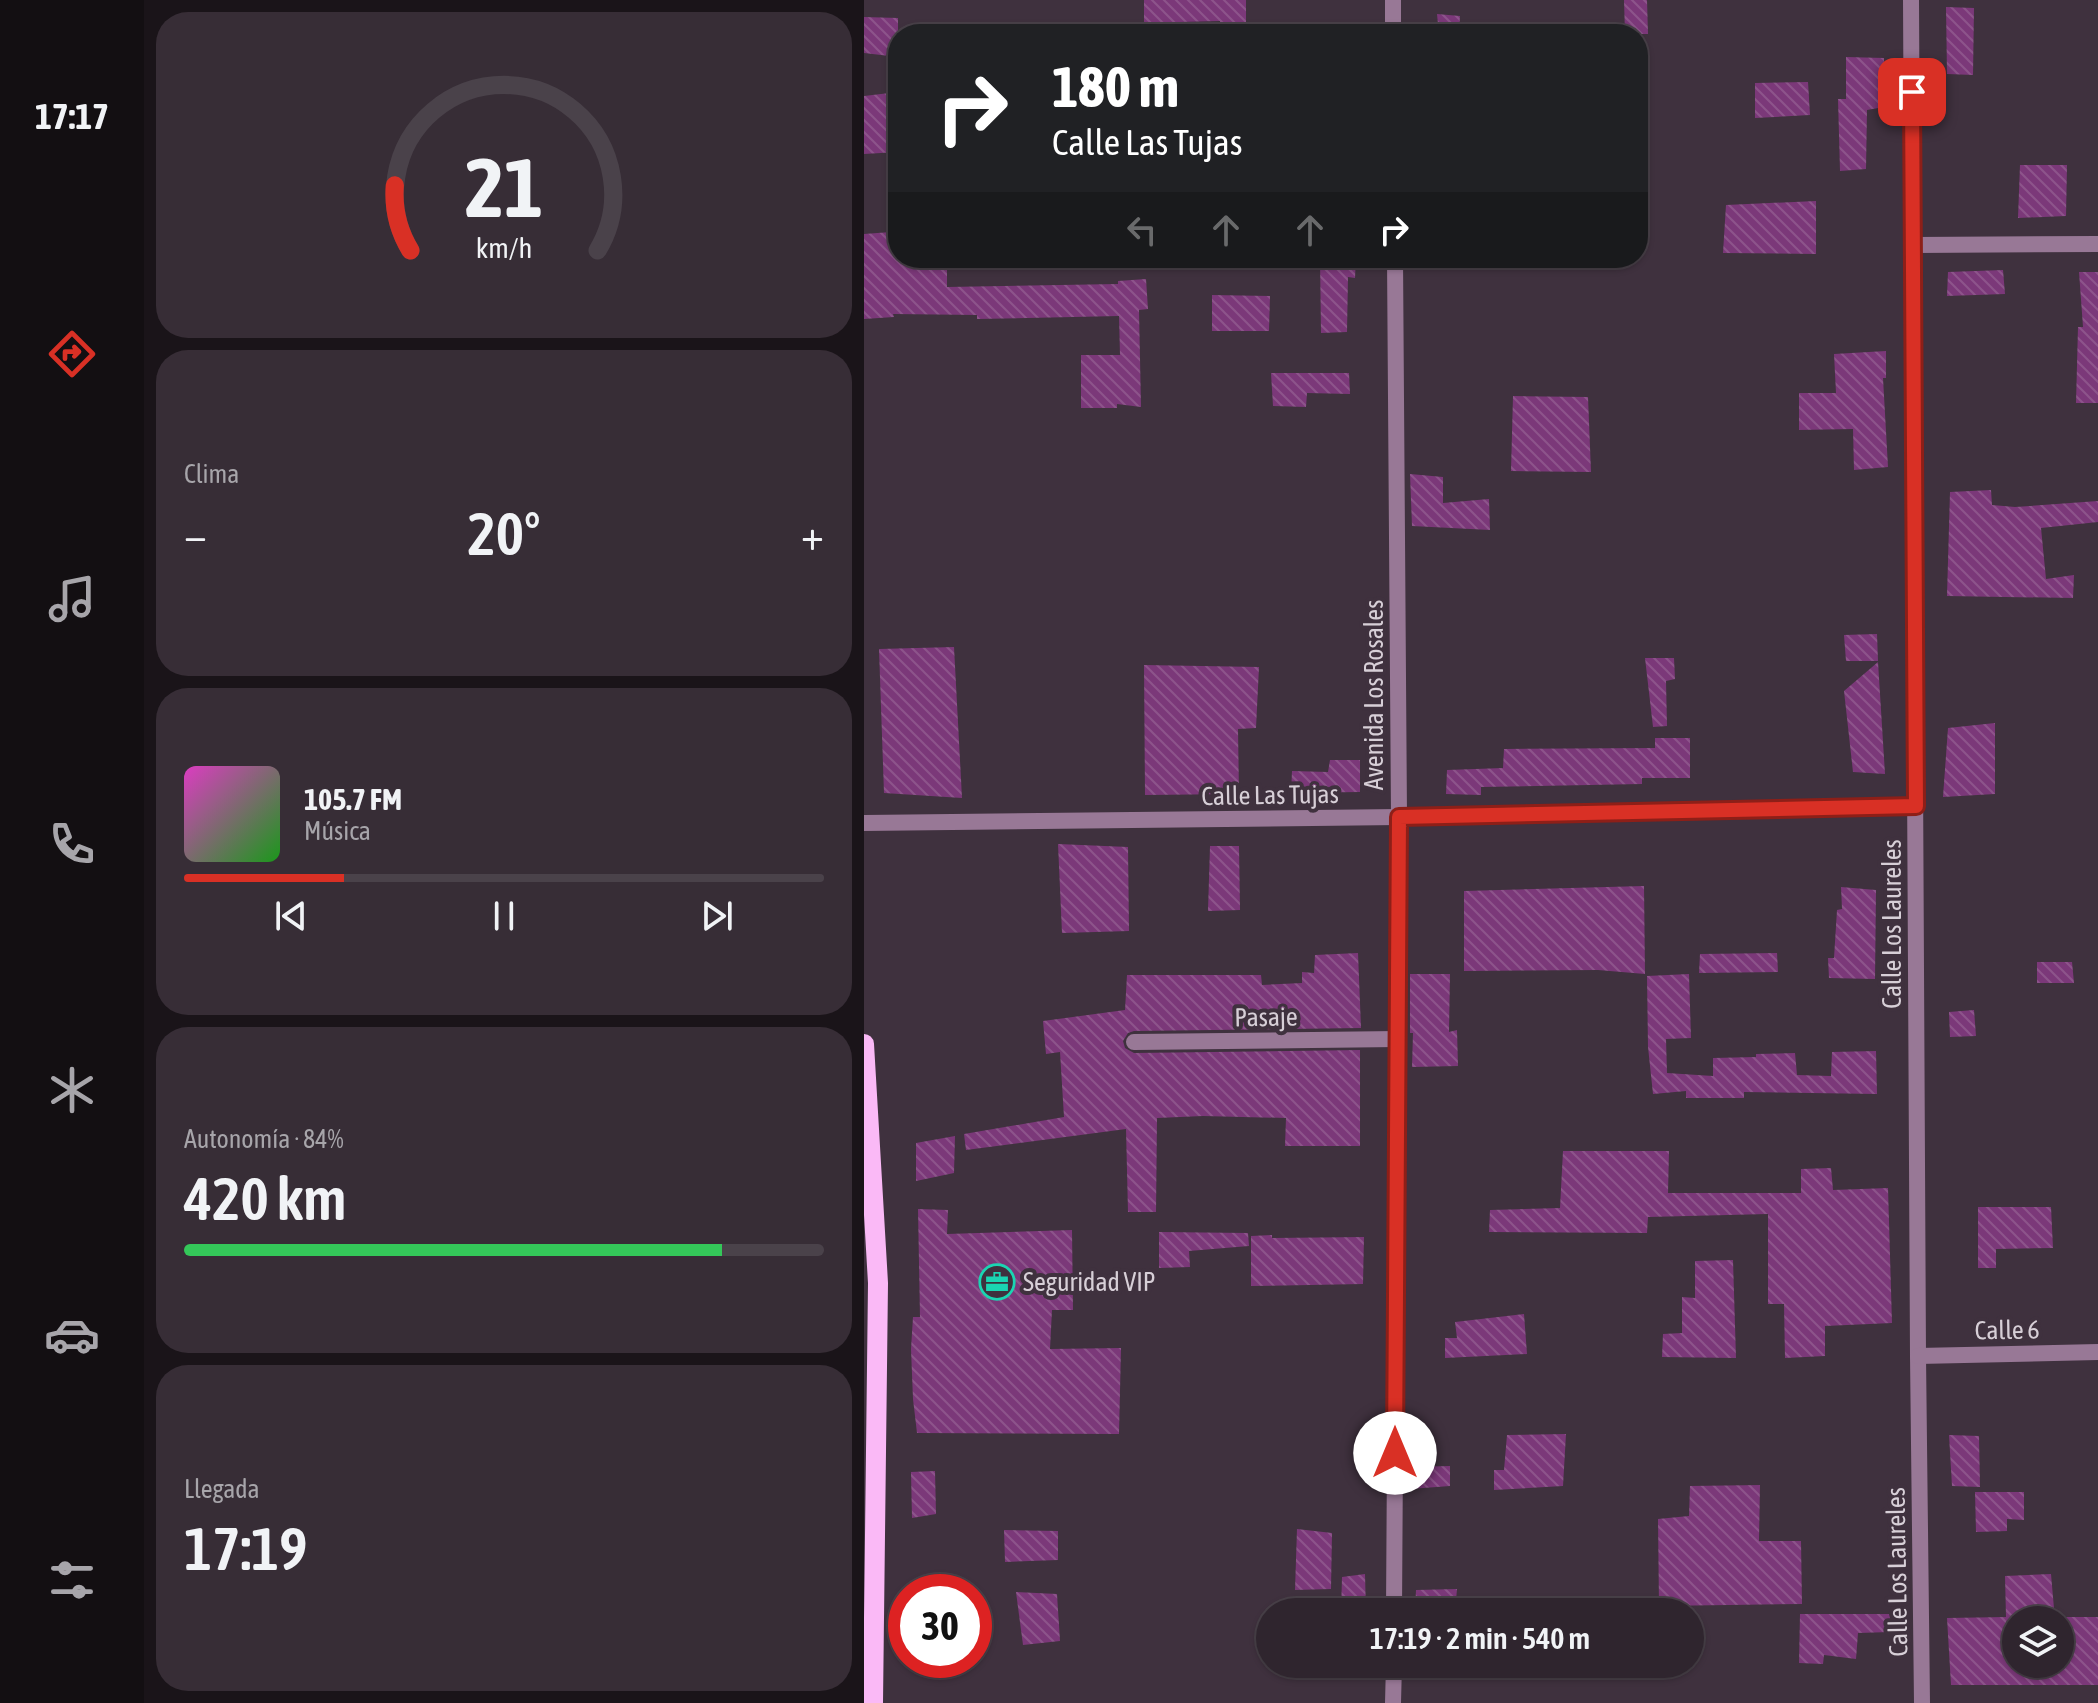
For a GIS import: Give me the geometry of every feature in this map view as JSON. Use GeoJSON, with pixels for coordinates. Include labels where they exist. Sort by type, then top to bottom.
{"type":"FeatureCollection","features":[{"type":"Feature","properties":{"kind":"main road"},"geometry":{"type":"LineString","coordinates":[[864,1044],[878,1283],[873,1703]]}},
{"type":"Feature","properties":{"kind":"street"},"geometry":{"type":"LineString","coordinates":[[1393,0],[1393,24]]}},
{"type":"Feature","properties":{"kind":"street","name":"Calle Los Laureles"},"geometry":{"type":"LineString","coordinates":[[1911,0],[1922,1703]]}},
{"type":"Feature","properties":{"kind":"street"},"geometry":{"type":"LineString","coordinates":[[1914,245],[2098,244]]}},
{"type":"Feature","properties":{"kind":"street","name":"Avenida Los Rosales"},"geometry":{"type":"LineString","coordinates":[[1394,1598],[1399,817],[1395,268]]}},
{"type":"Feature","properties":{"kind":"street","name":"Calle Las Tujas"},"geometry":{"type":"LineString","coordinates":[[864,823],[1399,817],[1916,806]]}},
{"type":"Feature","properties":{"kind":"street","name":"Pasaje"},"geometry":{"type":"LineString","coordinates":[[1134,1042],[1398,1039]]}},
{"type":"Feature","properties":{"kind":"street","name":"Calle 6"},"geometry":{"type":"LineString","coordinates":[[1918,1356],[2098,1352]]}},
{"type":"Feature","properties":{"kind":"street"},"geometry":{"type":"LineString","coordinates":[[1393,1703],[1394,1678]]}},
{"type":"Feature","properties":{"kind":"building"},"geometry":{"type":"Polygon","coordinates":[[[1144,0],[1246,0],[1246,24],[1220,24],[1220,21],[1144,24],[1144,0]]]}},
{"type":"Feature","properties":{"kind":"building"},"geometry":{"type":"Polygon","coordinates":[[[1624,0],[1647,0],[1648,24],[1625,24],[1624,0]]]}},
{"type":"Feature","properties":{"kind":"building"},"geometry":{"type":"Polygon","coordinates":[[[1946,7],[1974,8],[1973,75],[1947,74],[1946,7]]]}},
{"type":"Feature","properties":{"kind":"building"},"geometry":{"type":"Polygon","coordinates":[[[1437,14],[1460,16],[1460,24],[1438,24],[1437,14]]]}},
{"type":"Feature","properties":{"kind":"building"},"geometry":{"type":"Polygon","coordinates":[[[864,17],[898,18],[898,24],[888,24],[888,56],[864,53],[864,17]]]}},
{"type":"Feature","properties":{"kind":"building"},"geometry":{"type":"Polygon","coordinates":[[[1846,57],[1884,58],[1884,107],[1867,110],[1866,169],[1840,171],[1838,99],[1846,99],[1846,57]]]}},
{"type":"Feature","properties":{"kind":"building"},"geometry":{"type":"Polygon","coordinates":[[[1808,82],[1810,115],[1755,118],[1755,83],[1808,82]]]}},
{"type":"Feature","properties":{"kind":"building"},"geometry":{"type":"Polygon","coordinates":[[[888,93],[888,153],[864,154],[864,96],[888,93]]]}},
{"type":"Feature","properties":{"kind":"building"},"geometry":{"type":"Polygon","coordinates":[[[2020,165],[2067,165],[2066,216],[2018,218],[2020,165]]]}},
{"type":"Feature","properties":{"kind":"building"},"geometry":{"type":"Polygon","coordinates":[[[1816,201],[1816,254],[1723,253],[1726,205],[1816,201]]]}},
{"type":"Feature","properties":{"kind":"building"},"geometry":{"type":"Polygon","coordinates":[[[888,232],[888,268],[947,268],[947,287],[1118,284],[1118,281],[1146,279],[1148,309],[1139,310],[1141,407],[1117,404],[1117,408],[1081,408],[1081,355],[1120,355],[1119,316],[977,319],[977,315],[893,314],[894,317],[864,319],[864,234],[888,232]]]}},
{"type":"Feature","properties":{"kind":"building"},"geometry":{"type":"Polygon","coordinates":[[[1320,268],[1356,268],[1355,278],[1348,277],[1347,332],[1321,333],[1320,268]]]}},
{"type":"Feature","properties":{"kind":"building"},"geometry":{"type":"Polygon","coordinates":[[[2003,270],[2005,294],[1947,296],[1948,272],[2003,270]]]}},
{"type":"Feature","properties":{"kind":"building"},"geometry":{"type":"Polygon","coordinates":[[[2079,272],[2098,272],[2098,403],[2076,403],[2078,327],[2083,327],[2079,272]]]}},
{"type":"Feature","properties":{"kind":"building"},"geometry":{"type":"Polygon","coordinates":[[[1212,295],[1270,296],[1269,331],[1212,331],[1212,295]]]}},
{"type":"Feature","properties":{"kind":"building"},"geometry":{"type":"Polygon","coordinates":[[[1886,351],[1886,378],[1883,378],[1888,467],[1854,470],[1853,429],[1799,430],[1799,393],[1836,393],[1834,354],[1886,351]]]}},
{"type":"Feature","properties":{"kind":"building"},"geometry":{"type":"Polygon","coordinates":[[[1271,373],[1349,373],[1350,394],[1307,393],[1306,407],[1273,406],[1271,373]]]}},
{"type":"Feature","properties":{"kind":"building"},"geometry":{"type":"Polygon","coordinates":[[[1513,396],[1588,397],[1591,472],[1511,471],[1513,396]]]}},
{"type":"Feature","properties":{"kind":"building"},"geometry":{"type":"Polygon","coordinates":[[[1410,474],[1443,477],[1443,503],[1489,499],[1490,530],[1412,526],[1410,474]]]}},
{"type":"Feature","properties":{"kind":"building"},"geometry":{"type":"Polygon","coordinates":[[[1991,490],[1992,505],[2015,507],[2098,501],[2098,522],[2041,528],[2046,579],[2074,575],[2073,598],[1947,596],[1950,492],[1991,490]]]}},
{"type":"Feature","properties":{"kind":"building"},"geometry":{"type":"Polygon","coordinates":[[[1877,634],[1878,661],[1846,661],[1844,635],[1877,634]]]}},
{"type":"Feature","properties":{"kind":"building"},"geometry":{"type":"Polygon","coordinates":[[[954,647],[962,798],[884,793],[879,649],[954,647]]]}},
{"type":"Feature","properties":{"kind":"building"},"geometry":{"type":"Polygon","coordinates":[[[1645,658],[1674,658],[1675,679],[1666,681],[1667,726],[1653,727],[1645,658]]]}},
{"type":"Feature","properties":{"kind":"building"},"geometry":{"type":"Polygon","coordinates":[[[1878,662],[1885,774],[1853,772],[1844,691],[1878,662]]]}},
{"type":"Feature","properties":{"kind":"building"},"geometry":{"type":"Polygon","coordinates":[[[1144,665],[1259,667],[1256,728],[1238,729],[1239,794],[1145,795],[1144,665]]]}},
{"type":"Feature","properties":{"kind":"building"},"geometry":{"type":"Polygon","coordinates":[[[1995,723],[1995,794],[1943,797],[1948,728],[1995,723]]]}},
{"type":"Feature","properties":{"kind":"building"},"geometry":{"type":"Polygon","coordinates":[[[1655,738],[1690,738],[1690,778],[1642,778],[1642,784],[1481,787],[1481,795],[1446,794],[1447,770],[1503,768],[1504,749],[1655,748],[1655,738]]]}},
{"type":"Feature","properties":{"kind":"building"},"geometry":{"type":"Polygon","coordinates":[[[1330,760],[1360,760],[1360,792],[1291,793],[1292,771],[1328,772],[1330,760]]]}},
{"type":"Feature","properties":{"kind":"building"},"geometry":{"type":"Polygon","coordinates":[[[1058,844],[1128,847],[1129,931],[1062,933],[1058,844]]]}},
{"type":"Feature","properties":{"kind":"building"},"geometry":{"type":"Polygon","coordinates":[[[1210,846],[1239,846],[1240,910],[1208,911],[1210,846]]]}},
{"type":"Feature","properties":{"kind":"building"},"geometry":{"type":"Polygon","coordinates":[[[1644,886],[1645,974],[1598,970],[1464,971],[1464,891],[1644,886]]]}},
{"type":"Feature","properties":{"kind":"building"},"geometry":{"type":"Polygon","coordinates":[[[1841,887],[1876,890],[1875,979],[1829,978],[1828,958],[1834,958],[1837,910],[1842,909],[1841,887]]]}},
{"type":"Feature","properties":{"kind":"building"},"geometry":{"type":"Polygon","coordinates":[[[1358,953],[1361,1028],[1134,1031],[1128,1033],[1123,1041],[1125,1048],[1134,1053],[1360,1050],[1360,1146],[1285,1146],[1286,1118],[1157,1118],[1156,1212],[1128,1212],[1126,1129],[966,1150],[964,1134],[1064,1117],[1060,1052],[1046,1054],[1043,1021],[1125,1010],[1127,975],[1261,975],[1262,985],[1302,983],[1302,972],[1314,973],[1315,955],[1358,953]]]}},
{"type":"Feature","properties":{"kind":"building"},"geometry":{"type":"Polygon","coordinates":[[[1777,953],[1778,972],[1699,973],[1700,954],[1777,953]]]}},
{"type":"Feature","properties":{"kind":"building"},"geometry":{"type":"Polygon","coordinates":[[[2037,962],[2072,962],[2074,983],[2037,983],[2037,962]]]}},
{"type":"Feature","properties":{"kind":"building"},"geometry":{"type":"Polygon","coordinates":[[[1410,974],[1450,974],[1449,1032],[1457,1030],[1458,1066],[1412,1067],[1410,974]]]}},
{"type":"Feature","properties":{"kind":"building"},"geometry":{"type":"Polygon","coordinates":[[[1689,974],[1691,1038],[1666,1039],[1667,1073],[1713,1076],[1713,1058],[1795,1053],[1797,1075],[1831,1076],[1832,1052],[1876,1051],[1877,1094],[1744,1092],[1744,1098],[1686,1098],[1686,1091],[1653,1094],[1648,1047],[1647,976],[1689,974]]]}},
{"type":"Feature","properties":{"kind":"building"},"geometry":{"type":"Polygon","coordinates":[[[1974,1010],[1976,1036],[1950,1037],[1949,1012],[1974,1010]]]}},
{"type":"Feature","properties":{"kind":"building"},"geometry":{"type":"Polygon","coordinates":[[[955,1136],[954,1173],[916,1181],[916,1143],[955,1136]]]}},
{"type":"Feature","properties":{"kind":"building"},"geometry":{"type":"Polygon","coordinates":[[[1563,1151],[1669,1151],[1668,1193],[1801,1193],[1801,1169],[1831,1168],[1833,1190],[1888,1188],[1892,1323],[1825,1326],[1825,1356],[1785,1358],[1784,1304],[1768,1304],[1768,1214],[1648,1217],[1647,1233],[1489,1232],[1490,1210],[1560,1208],[1563,1151]]]}},
{"type":"Feature","properties":{"kind":"building"},"geometry":{"type":"Polygon","coordinates":[[[1978,1207],[2051,1207],[2053,1248],[1996,1249],[1996,1268],[1978,1268],[1978,1207]]]}},
{"type":"Feature","properties":{"kind":"building"},"geometry":{"type":"Polygon","coordinates":[[[918,1209],[948,1210],[947,1234],[1072,1230],[1073,1310],[1052,1310],[1050,1349],[1121,1348],[1119,1434],[917,1433],[911,1349],[913,1317],[920,1317],[918,1209]]]}},
{"type":"Feature","properties":{"kind":"building"},"geometry":{"type":"Polygon","coordinates":[[[1159,1232],[1248,1233],[1249,1246],[1189,1251],[1190,1267],[1159,1268],[1159,1232]]]}},
{"type":"Feature","properties":{"kind":"building"},"geometry":{"type":"Polygon","coordinates":[[[1272,1235],[1272,1238],[1364,1237],[1363,1284],[1251,1286],[1251,1236],[1272,1235]]]}},
{"type":"Feature","properties":{"kind":"building"},"geometry":{"type":"Polygon","coordinates":[[[1733,1260],[1736,1358],[1662,1357],[1663,1334],[1682,1333],[1682,1297],[1695,1298],[1695,1261],[1733,1260]]]}},
{"type":"Feature","properties":{"kind":"building"},"geometry":{"type":"Polygon","coordinates":[[[1524,1314],[1527,1354],[1445,1358],[1445,1338],[1457,1338],[1455,1322],[1524,1314]]]}},
{"type":"Feature","properties":{"kind":"building"},"geometry":{"type":"Polygon","coordinates":[[[1566,1434],[1563,1486],[1494,1490],[1494,1470],[1504,1470],[1507,1435],[1566,1434]]]}},
{"type":"Feature","properties":{"kind":"building"},"geometry":{"type":"Polygon","coordinates":[[[1949,1435],[1979,1436],[1980,1487],[1952,1486],[1949,1435]]]}},
{"type":"Feature","properties":{"kind":"building"},"geometry":{"type":"Polygon","coordinates":[[[1450,1466],[1450,1486],[1410,1489],[1410,1467],[1450,1466]]]}},
{"type":"Feature","properties":{"kind":"building"},"geometry":{"type":"Polygon","coordinates":[[[935,1471],[936,1514],[912,1518],[911,1472],[935,1471]]]}},
{"type":"Feature","properties":{"kind":"building"},"geometry":{"type":"Polygon","coordinates":[[[1760,1485],[1759,1541],[1801,1541],[1802,1604],[1704,1605],[1704,1598],[1659,1598],[1658,1519],[1689,1516],[1690,1486],[1760,1485]]]}},
{"type":"Feature","properties":{"kind":"building"},"geometry":{"type":"Polygon","coordinates":[[[1975,1492],[2024,1492],[2024,1520],[2007,1519],[2007,1531],[1976,1532],[1975,1492]]]}},
{"type":"Feature","properties":{"kind":"building"},"geometry":{"type":"Polygon","coordinates":[[[1297,1529],[1332,1533],[1331,1589],[1295,1590],[1297,1529]]]}},
{"type":"Feature","properties":{"kind":"building"},"geometry":{"type":"Polygon","coordinates":[[[1004,1530],[1058,1531],[1058,1560],[1005,1562],[1004,1530]]]}},
{"type":"Feature","properties":{"kind":"building"},"geometry":{"type":"Polygon","coordinates":[[[1365,1574],[1366,1598],[1341,1598],[1342,1577],[1365,1574]]]}},
{"type":"Feature","properties":{"kind":"building"},"geometry":{"type":"Polygon","coordinates":[[[2051,1574],[2054,1606],[2006,1606],[2005,1576],[2051,1574]]]}},
{"type":"Feature","properties":{"kind":"building"},"geometry":{"type":"Polygon","coordinates":[[[1457,1589],[1456,1598],[1416,1598],[1416,1590],[1457,1589]]]}},
{"type":"Feature","properties":{"kind":"building"},"geometry":{"type":"Polygon","coordinates":[[[1016,1592],[1057,1594],[1060,1641],[1023,1645],[1016,1592]]]}},
{"type":"Feature","properties":{"kind":"building"},"geometry":{"type":"Polygon","coordinates":[[[1800,1614],[1890,1614],[1891,1632],[1858,1633],[1856,1659],[1824,1655],[1823,1664],[1799,1663],[1800,1614]]]}},
{"type":"Feature","properties":{"kind":"building"},"geometry":{"type":"Polygon","coordinates":[[[2002,1617],[2002,1678],[2074,1678],[2074,1617],[2098,1617],[2098,1685],[1951,1685],[1947,1618],[2002,1617]]]}},
{"type":"Feature","properties":{"kind":"place","name":"Seguridad VIP"},"geometry":{"type":"Point","coordinates":[997,1282]}},
{"type":"Feature","properties":{"kind":"route"},"geometry":{"type":"LineString","coordinates":[[1395,1453],[1399,817],[1916,806],[1912,92]]}}]}
